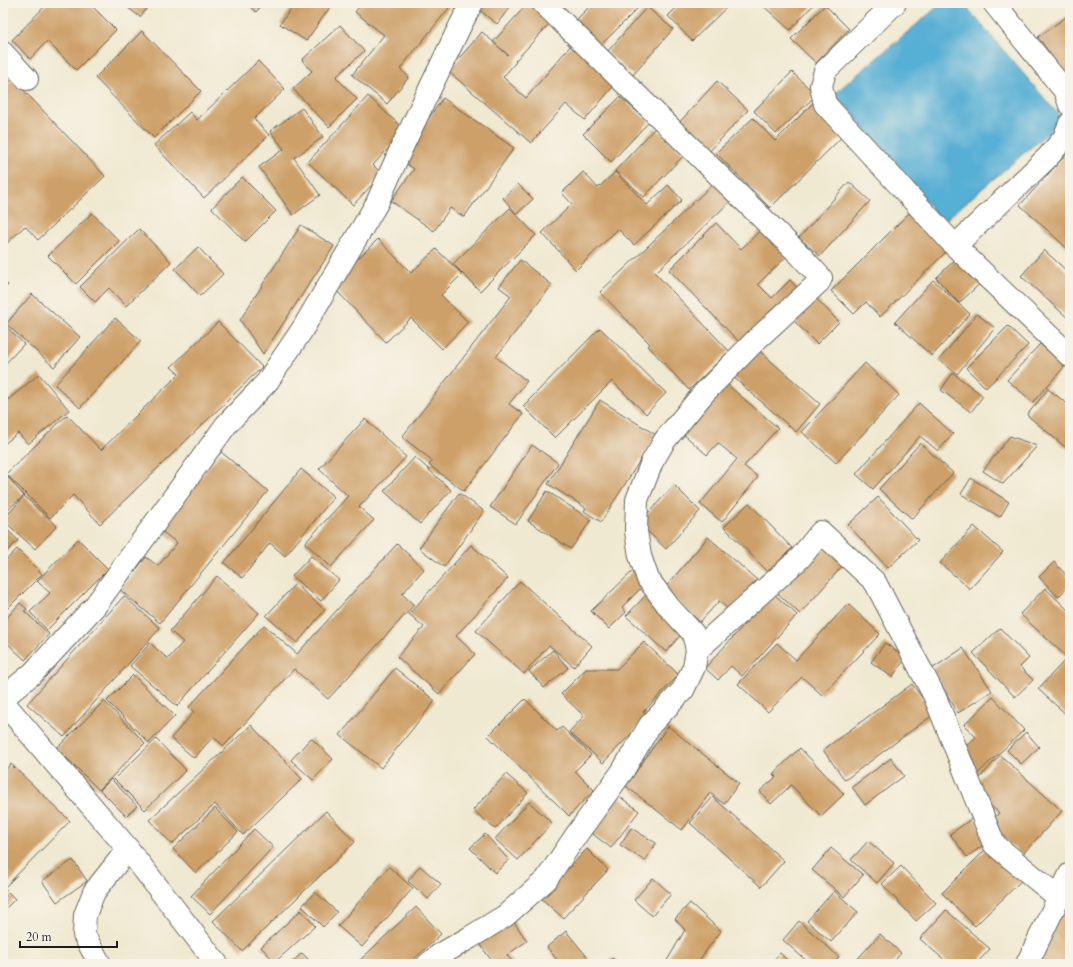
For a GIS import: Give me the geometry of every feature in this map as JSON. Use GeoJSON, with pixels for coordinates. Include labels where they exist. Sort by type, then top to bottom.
{"type":"FeatureCollection","features":[{"type":"Feature","properties":{"kind":"street"},"geometry":{"type":"LineString","coordinates":[[3,698],[33,673],[95,606],[226,425],[267,382],[302,330],[377,203],[402,147],[472,3]]}},
{"type":"Feature","properties":{"kind":"street"},"geometry":{"type":"LineString","coordinates":[[428,964],[438,956],[505,916],[546,880],[622,772],[650,725],[683,690],[694,667],[697,650],[693,633],[648,579],[640,556],[636,531],[637,500],[652,462],[665,440],[703,394],[756,340],[819,282],[821,278],[800,255],[543,3]]}},
{"type":"Feature","properties":{"kind":"street"},"geometry":{"type":"LineString","coordinates":[[895,3],[825,71],[821,86],[825,104],[955,246],[1070,356]]}},
{"type":"Feature","properties":{"kind":"street"},"geometry":{"type":"LineString","coordinates":[[994,3],[1065,91],[1070,105]]}},
{"type":"Feature","properties":{"kind":"street"},"geometry":{"type":"LineString","coordinates":[[3,53],[27,79]]}},
{"type":"Feature","properties":{"kind":"street"},"geometry":{"type":"LineString","coordinates":[[955,246],[1048,157],[1064,138],[1070,123]]}},
{"type":"Feature","properties":{"kind":"street"},"geometry":{"type":"LineString","coordinates":[[697,650],[800,558],[821,532],[876,582],[935,697],[994,844],[1059,898]]}},
{"type":"Feature","properties":{"kind":"street"},"geometry":{"type":"LineString","coordinates":[[3,702],[128,849],[217,964]]}},
{"type":"Feature","properties":{"kind":"street"},"geometry":{"type":"LineString","coordinates":[[100,964],[84,935],[85,915],[94,892],[128,849]]}},
{"type":"Feature","properties":{"kind":"street"},"geometry":{"type":"LineString","coordinates":[[1027,964],[1070,874]]}},
{"type":"Feature","properties":{"kind":"water"},"geometry":{"type":"Polygon","coordinates":[[[942,3],[963,3],[1063,120],[943,222],[834,94],[942,3]]]}},
{"type":"Feature","properties":{"kind":"building"},"geometry":{"type":"Polygon","coordinates":[[[48,3],[89,3],[116,30],[76,70],[47,41],[30,59],[12,40],[48,3]]]}},
{"type":"Feature","properties":{"kind":"building"},"geometry":{"type":"Polygon","coordinates":[[[122,3],[151,3],[140,17],[122,3]]]}},
{"type":"Feature","properties":{"kind":"building"},"geometry":{"type":"Polygon","coordinates":[[[246,3],[264,3],[256,12],[246,3]]]}},
{"type":"Feature","properties":{"kind":"building"},"geometry":{"type":"Polygon","coordinates":[[[295,3],[333,3],[306,41],[280,24],[295,3]]]}},
{"type":"Feature","properties":{"kind":"building"},"geometry":{"type":"Polygon","coordinates":[[[362,3],[453,3],[400,69],[409,77],[387,104],[352,75],[384,35],[355,12],[362,3]]]}},
{"type":"Feature","properties":{"kind":"building"},"geometry":{"type":"Polygon","coordinates":[[[477,3],[513,3],[497,24],[474,6],[477,3]]]}},
{"type":"Feature","properties":{"kind":"building"},"geometry":{"type":"Polygon","coordinates":[[[528,3],[536,3],[553,20],[515,61],[516,62],[503,77],[526,98],[572,44],[616,83],[585,120],[566,104],[531,143],[448,71],[482,32],[493,42],[528,3]]]}},
{"type":"Feature","properties":{"kind":"building"},"geometry":{"type":"Polygon","coordinates":[[[589,3],[643,3],[599,47],[574,22],[591,5],[589,3]]]}},
{"type":"Feature","properties":{"kind":"building"},"geometry":{"type":"Polygon","coordinates":[[[681,3],[727,3],[729,5],[692,41],[668,16],[681,3]]]}},
{"type":"Feature","properties":{"kind":"building"},"geometry":{"type":"Polygon","coordinates":[[[760,3],[815,3],[790,30],[760,3]]]}},
{"type":"Feature","properties":{"kind":"building"},"geometry":{"type":"Polygon","coordinates":[[[825,5],[849,29],[816,63],[791,39],[825,5]]]}},
{"type":"Feature","properties":{"kind":"building"},"geometry":{"type":"Polygon","coordinates":[[[647,7],[673,29],[633,75],[607,52],[647,7]]]}},
{"type":"Feature","properties":{"kind":"building"},"geometry":{"type":"Polygon","coordinates":[[[1070,14],[1070,82],[1038,37],[1070,14]]]}},
{"type":"Feature","properties":{"kind":"building"},"geometry":{"type":"Polygon","coordinates":[[[340,25],[364,51],[336,77],[357,99],[329,127],[293,89],[312,71],[302,60],[340,25]]]}},
{"type":"Feature","properties":{"kind":"building"},"geometry":{"type":"Polygon","coordinates":[[[142,31],[201,91],[154,138],[95,78],[142,31]]]}},
{"type":"Feature","properties":{"kind":"building"},"geometry":{"type":"Polygon","coordinates":[[[258,61],[285,89],[254,119],[269,135],[204,198],[154,145],[190,112],[197,120],[258,61]]]}},
{"type":"Feature","properties":{"kind":"building"},"geometry":{"type":"Polygon","coordinates":[[[792,72],[816,95],[776,134],[754,111],[792,72]]]}},
{"type":"Feature","properties":{"kind":"building"},"geometry":{"type":"Polygon","coordinates":[[[13,79],[105,176],[38,240],[25,226],[3,247],[3,88],[13,79]]]}},
{"type":"Feature","properties":{"kind":"building"},"geometry":{"type":"Polygon","coordinates":[[[717,81],[748,110],[706,155],[676,126],[717,81]]]}},
{"type":"Feature","properties":{"kind":"building"},"geometry":{"type":"Polygon","coordinates":[[[368,96],[405,130],[373,165],[382,174],[353,205],[308,162],[368,96]]]}},
{"type":"Feature","properties":{"kind":"building"},"geometry":{"type":"Polygon","coordinates":[[[620,97],[649,122],[611,162],[583,134],[620,97]]]}},
{"type":"Feature","properties":{"kind":"building"},"geometry":{"type":"Polygon","coordinates":[[[819,97],[850,129],[770,208],[716,153],[753,118],[775,141],[819,97]]]}},
{"type":"Feature","properties":{"kind":"building"},"geometry":{"type":"Polygon","coordinates":[[[443,98],[514,148],[464,217],[450,208],[434,231],[391,201],[414,169],[400,159],[443,98]]]}},
{"type":"Feature","properties":{"kind":"building"},"geometry":{"type":"Polygon","coordinates":[[[302,108],[323,137],[294,158],[320,195],[293,215],[259,167],[284,149],[270,131],[302,108]]]}},
{"type":"Feature","properties":{"kind":"building"},"geometry":{"type":"Polygon","coordinates":[[[655,128],[685,154],[644,197],[615,171],[655,128]]]}},
{"type":"Feature","properties":{"kind":"building"},"geometry":{"type":"Polygon","coordinates":[[[1070,150],[1070,251],[1020,205],[1070,150]]]}},
{"type":"Feature","properties":{"kind":"building"},"geometry":{"type":"Polygon","coordinates":[[[583,172],[598,188],[615,172],[647,205],[668,185],[682,200],[634,245],[618,229],[576,270],[542,233],[572,204],[562,193],[583,172]]]}},
{"type":"Feature","properties":{"kind":"building"},"geometry":{"type":"Polygon","coordinates":[[[242,177],[276,211],[245,242],[212,208],[242,177]]]}},
{"type":"Feature","properties":{"kind":"building"},"geometry":{"type":"Polygon","coordinates":[[[719,178],[736,196],[655,273],[729,351],[689,390],[648,346],[650,344],[600,292],[719,178]]]}},
{"type":"Feature","properties":{"kind":"building"},"geometry":{"type":"Polygon","coordinates":[[[849,182],[870,201],[820,256],[799,238],[849,182]]]}},
{"type":"Feature","properties":{"kind":"building"},"geometry":{"type":"Polygon","coordinates":[[[518,184],[533,199],[517,214],[503,198],[518,184]]]}},
{"type":"Feature","properties":{"kind":"building"},"geometry":{"type":"Polygon","coordinates":[[[510,208],[536,235],[480,291],[453,264],[510,208]]]}},
{"type":"Feature","properties":{"kind":"building"},"geometry":{"type":"Polygon","coordinates":[[[913,209],[951,247],[880,317],[866,302],[854,314],[831,291],[913,209]]]}},
{"type":"Feature","properties":{"kind":"building"},"geometry":{"type":"Polygon","coordinates":[[[92,213],[119,241],[76,284],[48,256],[92,213]]]}},
{"type":"Feature","properties":{"kind":"building"},"geometry":{"type":"Polygon","coordinates":[[[716,223],[741,249],[766,225],[792,251],[758,284],[772,298],[790,280],[800,291],[743,346],[669,270],[716,223]]]}},
{"type":"Feature","properties":{"kind":"building"},"geometry":{"type":"Polygon","coordinates":[[[301,225],[334,246],[263,354],[240,320],[301,225]]]}},
{"type":"Feature","properties":{"kind":"building"},"geometry":{"type":"Polygon","coordinates":[[[139,229],[171,262],[126,306],[109,288],[95,302],[80,287],[139,229]]]}},
{"type":"Feature","properties":{"kind":"building"},"geometry":{"type":"Polygon","coordinates":[[[378,239],[411,273],[436,249],[462,274],[441,295],[468,322],[442,349],[411,318],[386,342],[331,285],[378,239]]]}},
{"type":"Feature","properties":{"kind":"building"},"geometry":{"type":"Polygon","coordinates":[[[198,247],[223,274],[200,296],[175,269],[198,247]]]}},
{"type":"Feature","properties":{"kind":"building"},"geometry":{"type":"Polygon","coordinates":[[[1044,250],[1070,274],[1070,320],[1021,276],[1044,250]]]}},
{"type":"Feature","properties":{"kind":"building"},"geometry":{"type":"Polygon","coordinates":[[[962,253],[986,278],[959,303],[936,278],[962,253]]]}},
{"type":"Feature","properties":{"kind":"building"},"geometry":{"type":"Polygon","coordinates":[[[520,260],[552,285],[496,357],[527,381],[509,404],[523,414],[464,491],[429,465],[433,461],[402,437],[511,296],[499,287],[520,260]]]}},
{"type":"Feature","properties":{"kind":"building"},"geometry":{"type":"Polygon","coordinates":[[[3,280],[8,285],[3,290],[3,280]]]}},
{"type":"Feature","properties":{"kind":"building"},"geometry":{"type":"Polygon","coordinates":[[[933,280],[970,314],[932,356],[895,322],[933,280]]]}},
{"type":"Feature","properties":{"kind":"building"},"geometry":{"type":"Polygon","coordinates":[[[811,293],[839,322],[817,344],[789,316],[811,293]]]}},
{"type":"Feature","properties":{"kind":"building"},"geometry":{"type":"Polygon","coordinates":[[[32,294],[80,337],[54,367],[6,324],[32,294]]]}},
{"type":"Feature","properties":{"kind":"building"},"geometry":{"type":"Polygon","coordinates":[[[977,314],[995,328],[957,374],[939,360],[977,314]]]}},
{"type":"Feature","properties":{"kind":"building"},"geometry":{"type":"Polygon","coordinates":[[[115,318],[141,341],[80,408],[55,385],[115,318]]]}},
{"type":"Feature","properties":{"kind":"building"},"geometry":{"type":"Polygon","coordinates":[[[218,322],[262,367],[100,524],[73,495],[50,518],[6,474],[67,415],[101,450],[179,374],[171,367],[218,322]]]}},
{"type":"Feature","properties":{"kind":"building"},"geometry":{"type":"Polygon","coordinates":[[[3,324],[24,344],[3,366],[3,324]]]}},
{"type":"Feature","properties":{"kind":"building"},"geometry":{"type":"Polygon","coordinates":[[[1008,326],[1028,345],[986,388],[966,368],[1008,326]]]}},
{"type":"Feature","properties":{"kind":"building"},"geometry":{"type":"Polygon","coordinates":[[[600,328],[666,393],[646,414],[612,381],[555,438],[523,406],[600,328]]]}},
{"type":"Feature","properties":{"kind":"building"},"geometry":{"type":"Polygon","coordinates":[[[1040,344],[1065,366],[1033,402],[1007,380],[1040,344]]]}},
{"type":"Feature","properties":{"kind":"building"},"geometry":{"type":"Polygon","coordinates":[[[756,348],[820,404],[796,432],[732,376],[756,348]]]}},
{"type":"Feature","properties":{"kind":"building"},"geometry":{"type":"Polygon","coordinates":[[[865,363],[899,395],[836,463],[802,432],[865,363]]]}},
{"type":"Feature","properties":{"kind":"building"},"geometry":{"type":"Polygon","coordinates":[[[953,373],[983,396],[971,412],[941,390],[953,373]]]}},
{"type":"Feature","properties":{"kind":"building"},"geometry":{"type":"Polygon","coordinates":[[[39,374],[69,410],[28,444],[18,433],[3,445],[3,404],[39,374]]]}},
{"type":"Feature","properties":{"kind":"building"},"geometry":{"type":"Polygon","coordinates":[[[723,381],[778,428],[744,466],[758,477],[722,522],[700,504],[737,459],[718,443],[707,455],[680,431],[723,381]]]}},
{"type":"Feature","properties":{"kind":"building"},"geometry":{"type":"Polygon","coordinates":[[[1048,389],[1070,406],[1070,451],[1027,415],[1048,389]]]}},
{"type":"Feature","properties":{"kind":"building"},"geometry":{"type":"Polygon","coordinates":[[[600,400],[656,435],[601,522],[584,511],[586,508],[548,484],[600,400]]]}},
{"type":"Feature","properties":{"kind":"building"},"geometry":{"type":"Polygon","coordinates":[[[919,403],[953,434],[938,451],[920,436],[873,489],[856,474],[919,403]]]}},
{"type":"Feature","properties":{"kind":"building"},"geometry":{"type":"Polygon","coordinates":[[[365,419],[406,457],[359,507],[374,520],[331,567],[305,543],[348,496],[319,469],[365,419]]]}},
{"type":"Feature","properties":{"kind":"building"},"geometry":{"type":"Polygon","coordinates":[[[1010,436],[1037,446],[1003,484],[983,471],[1010,436]]]}},
{"type":"Feature","properties":{"kind":"building"},"geometry":{"type":"Polygon","coordinates":[[[920,443],[953,473],[912,519],[879,489],[920,443]]]}},
{"type":"Feature","properties":{"kind":"building"},"geometry":{"type":"Polygon","coordinates":[[[532,445],[558,463],[516,524],[490,507],[532,445]]]}},
{"type":"Feature","properties":{"kind":"building"},"geometry":{"type":"Polygon","coordinates":[[[221,452],[268,491],[160,623],[120,590],[146,557],[158,566],[177,543],[159,529],[221,452]]]}},
{"type":"Feature","properties":{"kind":"building"},"geometry":{"type":"Polygon","coordinates":[[[415,457],[451,490],[420,524],[384,491],[415,457]]]}},
{"type":"Feature","properties":{"kind":"building"},"geometry":{"type":"Polygon","coordinates":[[[301,469],[334,497],[285,556],[270,543],[242,578],[224,563],[301,469]]]}},
{"type":"Feature","properties":{"kind":"building"},"geometry":{"type":"Polygon","coordinates":[[[3,471],[24,496],[3,513],[3,471]]]}},
{"type":"Feature","properties":{"kind":"building"},"geometry":{"type":"Polygon","coordinates":[[[971,478],[1009,502],[1000,517],[961,494],[971,478]]]}},
{"type":"Feature","properties":{"kind":"building"},"geometry":{"type":"Polygon","coordinates":[[[674,485],[700,511],[666,549],[639,523],[674,485]]]}},
{"type":"Feature","properties":{"kind":"building"},"geometry":{"type":"Polygon","coordinates":[[[547,491],[591,520],[571,549],[528,521],[547,491]]]}},
{"type":"Feature","properties":{"kind":"building"},"geometry":{"type":"Polygon","coordinates":[[[459,493],[484,511],[444,567],[419,548],[459,493]]]}},
{"type":"Feature","properties":{"kind":"building"},"geometry":{"type":"Polygon","coordinates":[[[24,496],[57,526],[35,549],[3,520],[24,496]]]}},
{"type":"Feature","properties":{"kind":"building"},"geometry":{"type":"Polygon","coordinates":[[[878,497],[918,540],[888,568],[848,525],[878,497]]]}},
{"type":"Feature","properties":{"kind":"building"},"geometry":{"type":"Polygon","coordinates":[[[749,503],[792,548],[768,572],[724,527],[749,503]]]}},
{"type":"Feature","properties":{"kind":"building"},"geometry":{"type":"Polygon","coordinates":[[[3,526],[18,540],[3,556],[3,526]]]}},
{"type":"Feature","properties":{"kind":"building"},"geometry":{"type":"Polygon","coordinates":[[[974,526],[1003,552],[970,589],[940,563],[974,526]]]}},
{"type":"Feature","properties":{"kind":"building"},"geometry":{"type":"Polygon","coordinates":[[[825,530],[853,554],[800,614],[773,589],[825,530]]]}},
{"type":"Feature","properties":{"kind":"building"},"geometry":{"type":"Polygon","coordinates":[[[708,537],[757,580],[730,611],[719,601],[700,622],[664,589],[708,537]]]}},
{"type":"Feature","properties":{"kind":"building"},"geometry":{"type":"Polygon","coordinates":[[[78,539],[108,569],[47,630],[30,612],[50,593],[37,581],[78,539]]]}},
{"type":"Feature","properties":{"kind":"building"},"geometry":{"type":"Polygon","coordinates":[[[397,544],[424,569],[402,594],[414,605],[328,699],[294,669],[224,746],[213,737],[194,758],[171,738],[194,712],[189,707],[264,625],[297,654],[397,544]]]}},
{"type":"Feature","properties":{"kind":"building"},"geometry":{"type":"Polygon","coordinates":[[[471,545],[508,578],[456,636],[475,654],[439,694],[397,657],[424,627],[409,614],[471,545]]]}},
{"type":"Feature","properties":{"kind":"building"},"geometry":{"type":"Polygon","coordinates":[[[17,549],[42,574],[3,613],[3,563],[17,549]]]}},
{"type":"Feature","properties":{"kind":"building"},"geometry":{"type":"Polygon","coordinates":[[[311,556],[339,580],[321,601],[292,576],[311,556]]]}},
{"type":"Feature","properties":{"kind":"building"},"geometry":{"type":"Polygon","coordinates":[[[1054,562],[1070,579],[1070,585],[1058,597],[1039,577],[1054,562]]]}},
{"type":"Feature","properties":{"kind":"building"},"geometry":{"type":"Polygon","coordinates":[[[636,568],[648,581],[622,607],[626,612],[609,629],[591,611],[636,568]]]}},
{"type":"Feature","properties":{"kind":"building"},"geometry":{"type":"Polygon","coordinates":[[[217,576],[259,613],[177,706],[130,666],[150,643],[168,659],[183,642],[170,631],[217,576]]]}},
{"type":"Feature","properties":{"kind":"building"},"geometry":{"type":"Polygon","coordinates":[[[520,581],[592,646],[574,667],[549,645],[524,674],[476,631],[520,581]]]}},
{"type":"Feature","properties":{"kind":"building"},"geometry":{"type":"Polygon","coordinates":[[[295,584],[325,610],[297,643],[266,616],[295,584]]]}},
{"type":"Feature","properties":{"kind":"building"},"geometry":{"type":"Polygon","coordinates":[[[1045,588],[1070,612],[1070,660],[1020,614],[1045,588]]]}},
{"type":"Feature","properties":{"kind":"building"},"geometry":{"type":"Polygon","coordinates":[[[773,593],[797,615],[742,676],[731,666],[718,680],[705,668],[773,593]]]}},
{"type":"Feature","properties":{"kind":"building"},"geometry":{"type":"Polygon","coordinates":[[[647,594],[686,629],[666,652],[626,616],[647,594]]]}},
{"type":"Feature","properties":{"kind":"building"},"geometry":{"type":"Polygon","coordinates":[[[124,596],[160,628],[64,737],[27,704],[124,596]]]}},
{"type":"Feature","properties":{"kind":"building"},"geometry":{"type":"Polygon","coordinates":[[[20,603],[27,609],[24,611],[49,634],[25,660],[3,639],[3,622],[20,603]]]}},
{"type":"Feature","properties":{"kind":"building"},"geometry":{"type":"Polygon","coordinates":[[[848,604],[880,634],[822,695],[802,677],[768,712],[738,684],[777,643],[796,660],[848,604]]]}},
{"type":"Feature","properties":{"kind":"building"},"geometry":{"type":"Polygon","coordinates":[[[1000,628],[1029,658],[1020,667],[1033,680],[1015,697],[973,653],[1000,628]]]}},
{"type":"Feature","properties":{"kind":"building"},"geometry":{"type":"Polygon","coordinates":[[[644,642],[679,675],[643,712],[648,716],[603,763],[569,732],[584,716],[561,694],[586,669],[617,669],[644,642]]]}},
{"type":"Feature","properties":{"kind":"building"},"geometry":{"type":"Polygon","coordinates":[[[885,643],[906,658],[892,677],[871,662],[885,643]]]}},
{"type":"Feature","properties":{"kind":"building"},"geometry":{"type":"Polygon","coordinates":[[[963,648],[992,691],[958,713],[932,669],[963,648]]]}},
{"type":"Feature","properties":{"kind":"building"},"geometry":{"type":"Polygon","coordinates":[[[553,650],[568,668],[544,688],[529,671],[553,650]]]}},
{"type":"Feature","properties":{"kind":"building"},"geometry":{"type":"Polygon","coordinates":[[[1065,660],[1070,665],[1070,718],[1038,689],[1065,660]]]}},
{"type":"Feature","properties":{"kind":"building"},"geometry":{"type":"Polygon","coordinates":[[[395,668],[435,701],[381,768],[340,735],[395,668]]]}},
{"type":"Feature","properties":{"kind":"building"},"geometry":{"type":"Polygon","coordinates":[[[133,675],[175,716],[149,743],[107,701],[133,675]]]}},
{"type":"Feature","properties":{"kind":"building"},"geometry":{"type":"Polygon","coordinates":[[[912,684],[934,714],[845,780],[823,750],[912,684]]]}},
{"type":"Feature","properties":{"kind":"building"},"geometry":{"type":"Polygon","coordinates":[[[993,697],[1024,730],[974,777],[955,756],[976,737],[964,725],[993,697]]]}},
{"type":"Feature","properties":{"kind":"building"},"geometry":{"type":"Polygon","coordinates":[[[525,699],[557,731],[562,727],[591,755],[575,771],[594,790],[569,816],[488,736],[525,699]]]}},
{"type":"Feature","properties":{"kind":"building"},"geometry":{"type":"Polygon","coordinates":[[[104,701],[145,743],[99,790],[57,748],[104,701]]]}},
{"type":"Feature","properties":{"kind":"building"},"geometry":{"type":"Polygon","coordinates":[[[251,725],[302,779],[243,835],[215,804],[172,844],[149,820],[251,725]]]}},
{"type":"Feature","properties":{"kind":"building"},"geometry":{"type":"Polygon","coordinates":[[[668,726],[739,783],[724,804],[710,793],[682,830],[626,786],[668,726]]]}},
{"type":"Feature","properties":{"kind":"building"},"geometry":{"type":"Polygon","coordinates":[[[1026,732],[1039,747],[1021,764],[1007,750],[1026,732]]]}},
{"type":"Feature","properties":{"kind":"building"},"geometry":{"type":"Polygon","coordinates":[[[311,738],[333,759],[313,780],[291,760],[311,738]]]}},
{"type":"Feature","properties":{"kind":"building"},"geometry":{"type":"Polygon","coordinates":[[[156,739],[186,770],[145,810],[114,779],[156,739]]]}},
{"type":"Feature","properties":{"kind":"building"},"geometry":{"type":"Polygon","coordinates":[[[800,748],[844,794],[821,816],[791,785],[771,804],[760,791],[776,777],[773,774],[800,748]]]}},
{"type":"Feature","properties":{"kind":"building"},"geometry":{"type":"Polygon","coordinates":[[[1000,755],[1062,811],[1022,855],[988,825],[999,813],[971,788],[1000,755]]]}},
{"type":"Feature","properties":{"kind":"building"},"geometry":{"type":"Polygon","coordinates":[[[891,758],[904,776],[865,805],[852,787],[891,758]]]}},
{"type":"Feature","properties":{"kind":"building"},"geometry":{"type":"Polygon","coordinates":[[[11,764],[70,821],[4,888],[15,899],[3,911],[3,773],[11,764]]]}},
{"type":"Feature","properties":{"kind":"building"},"geometry":{"type":"Polygon","coordinates":[[[506,774],[528,793],[495,829],[473,810],[506,774]]]}},
{"type":"Feature","properties":{"kind":"building"},"geometry":{"type":"Polygon","coordinates":[[[111,779],[137,806],[126,816],[100,790],[111,779]]]}},
{"type":"Feature","properties":{"kind":"building"},"geometry":{"type":"Polygon","coordinates":[[[612,791],[639,811],[611,848],[585,828],[612,791]]]}},
{"type":"Feature","properties":{"kind":"building"},"geometry":{"type":"Polygon","coordinates":[[[713,797],[784,861],[761,887],[690,823],[713,797]]]}},
{"type":"Feature","properties":{"kind":"building"},"geometry":{"type":"Polygon","coordinates":[[[529,802],[552,823],[518,860],[495,839],[529,802]]]}},
{"type":"Feature","properties":{"kind":"building"},"geometry":{"type":"Polygon","coordinates":[[[215,808],[238,832],[196,873],[173,849],[215,808]]]}},
{"type":"Feature","properties":{"kind":"building"},"geometry":{"type":"Polygon","coordinates":[[[326,811],[355,842],[242,951],[213,921],[326,811]]]}},
{"type":"Feature","properties":{"kind":"building"},"geometry":{"type":"Polygon","coordinates":[[[974,817],[990,840],[967,857],[950,834],[974,817]]]}},
{"type":"Feature","properties":{"kind":"building"},"geometry":{"type":"Polygon","coordinates":[[[631,828],[656,843],[645,861],[620,845],[631,828]]]}},
{"type":"Feature","properties":{"kind":"building"},"geometry":{"type":"Polygon","coordinates":[[[254,829],[273,847],[210,914],[191,896],[254,829]]]}},
{"type":"Feature","properties":{"kind":"building"},"geometry":{"type":"Polygon","coordinates":[[[485,834],[509,860],[495,873],[470,848],[485,834]]]}},
{"type":"Feature","properties":{"kind":"building"},"geometry":{"type":"Polygon","coordinates":[[[868,841],[894,863],[877,883],[851,860],[868,841]]]}},
{"type":"Feature","properties":{"kind":"building"},"geometry":{"type":"Polygon","coordinates":[[[992,843],[1025,877],[975,926],[942,893],[992,843]]]}},
{"type":"Feature","properties":{"kind":"building"},"geometry":{"type":"Polygon","coordinates":[[[831,848],[863,875],[844,897],[812,870],[831,848]]]}},
{"type":"Feature","properties":{"kind":"building"},"geometry":{"type":"Polygon","coordinates":[[[587,849],[608,870],[563,918],[541,898],[587,849]]]}},
{"type":"Feature","properties":{"kind":"building"},"geometry":{"type":"Polygon","coordinates":[[[73,860],[87,881],[57,902],[42,881],[73,860]]]}},
{"type":"Feature","properties":{"kind":"building"},"geometry":{"type":"Polygon","coordinates":[[[420,866],[441,884],[428,899],[408,881],[420,866]]]}},
{"type":"Feature","properties":{"kind":"building"},"geometry":{"type":"Polygon","coordinates":[[[901,866],[936,903],[916,921],[882,884],[901,866]]]}},
{"type":"Feature","properties":{"kind":"building"},"geometry":{"type":"Polygon","coordinates":[[[389,867],[413,888],[362,947],[338,926],[389,867]]]}},
{"type":"Feature","properties":{"kind":"building"},"geometry":{"type":"Polygon","coordinates":[[[653,878],[671,894],[652,916],[634,900],[653,878]]]}},
{"type":"Feature","properties":{"kind":"building"},"geometry":{"type":"Polygon","coordinates":[[[1070,888],[1070,964],[1034,964],[1070,888]]]}},
{"type":"Feature","properties":{"kind":"building"},"geometry":{"type":"Polygon","coordinates":[[[834,891],[858,912],[831,942],[807,921],[834,891]]]}},
{"type":"Feature","properties":{"kind":"building"},"geometry":{"type":"Polygon","coordinates":[[[315,892],[337,912],[323,927],[302,906],[315,892]]]}},
{"type":"Feature","properties":{"kind":"building"},"geometry":{"type":"Polygon","coordinates":[[[690,903],[721,931],[696,964],[665,964],[685,930],[675,919],[690,903]]]}},
{"type":"Feature","properties":{"kind":"building"},"geometry":{"type":"Polygon","coordinates":[[[416,907],[441,934],[409,964],[356,964],[416,907]]]}},
{"type":"Feature","properties":{"kind":"building"},"geometry":{"type":"Polygon","coordinates":[[[301,910],[315,926],[275,962],[261,947],[301,910]]]}},
{"type":"Feature","properties":{"kind":"building"},"geometry":{"type":"Polygon","coordinates":[[[946,910],[990,949],[976,964],[949,964],[920,939],[946,910]]]}},
{"type":"Feature","properties":{"kind":"building"},"geometry":{"type":"Polygon","coordinates":[[[512,919],[527,941],[507,955],[514,964],[494,964],[479,943],[512,919]]]}},
{"type":"Feature","properties":{"kind":"building"},"geometry":{"type":"Polygon","coordinates":[[[799,921],[839,957],[832,964],[810,964],[783,940],[799,921]]]}},
{"type":"Feature","properties":{"kind":"building"},"geometry":{"type":"Polygon","coordinates":[[[566,931],[588,958],[581,964],[560,964],[547,947],[566,931]]]}},
{"type":"Feature","properties":{"kind":"building"},"geometry":{"type":"Polygon","coordinates":[[[880,934],[901,953],[892,964],[853,964],[880,934]]]}},
{"type":"Feature","properties":{"kind":"building"},"geometry":{"type":"Polygon","coordinates":[[[302,953],[313,964],[290,964],[302,953]]]}},
{"type":"Feature","properties":{"kind":"building"},"geometry":{"type":"Polygon","coordinates":[[[780,953],[791,964],[770,964],[780,953]]]}},
{"type":"Feature","properties":{"kind":"building"},"geometry":{"type":"Polygon","coordinates":[[[612,958],[622,964],[608,964],[612,958]]]}}]}
